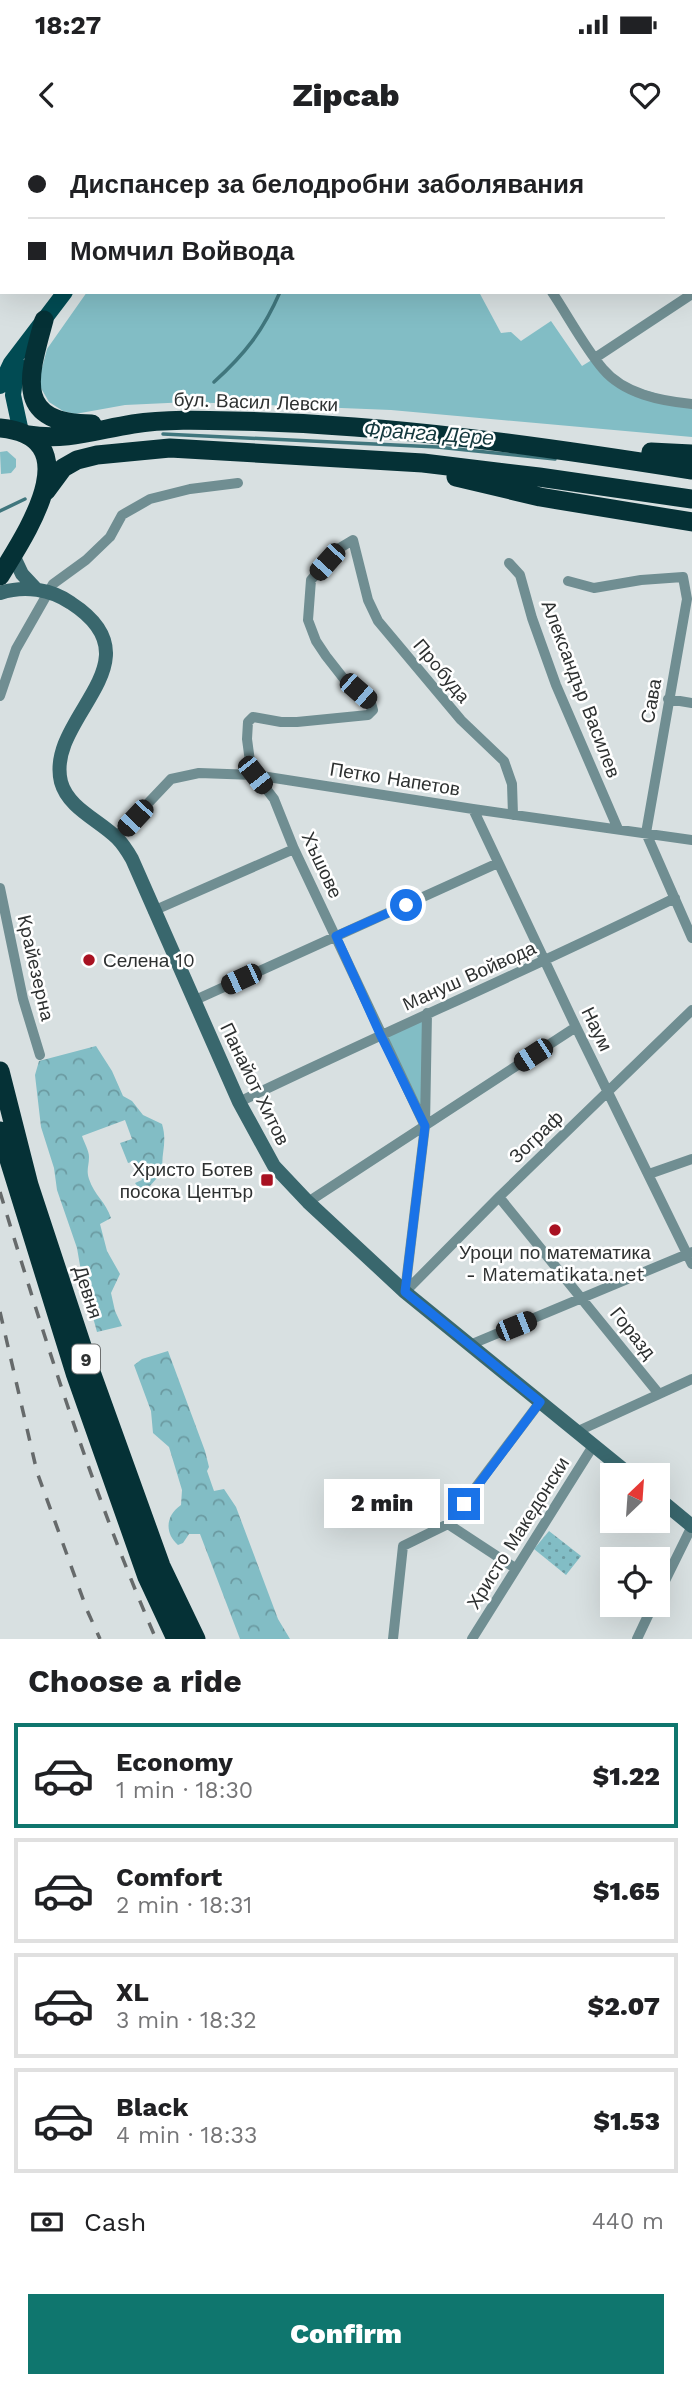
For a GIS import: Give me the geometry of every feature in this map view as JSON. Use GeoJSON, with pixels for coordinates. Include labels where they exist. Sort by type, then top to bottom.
{"type":"FeatureCollection","features":[{"type":"Feature","properties":{"kind":"highway"},"geometry":{"type":"LineString","coordinates":[[44,320],[30,376],[32,393],[40,407],[47,414],[66,423],[132,424]]}},
{"type":"Feature","properties":{"kind":"highway","name":"бул. Васил Левски"},"geometry":{"type":"LineString","coordinates":[[0,428],[54,439],[132,424],[236,421],[368,428],[425,432],[545,447],[692,470]]}},
{"type":"Feature","properties":{"kind":"highway"},"geometry":{"type":"LineString","coordinates":[[25,434],[45,456],[48,473],[46,491]]}},
{"type":"Feature","properties":{"kind":"highway"},"geometry":{"type":"LineString","coordinates":[[545,447],[692,454]]}},
{"type":"Feature","properties":{"kind":"highway"},"geometry":{"type":"LineString","coordinates":[[0,576],[46,491],[63,468],[77,460],[134,450],[186,449],[380,460],[480,469],[692,499]]}},
{"type":"Feature","properties":{"kind":"highway"},"geometry":{"type":"LineString","coordinates":[[380,460],[540,497],[692,522]]}},
{"type":"Feature","properties":{"kind":"highway","name":"Девня"},"geometry":{"type":"LineString","coordinates":[[0,1071],[29,1185],[86,1358],[161,1566],[196,1639]]}},
{"type":"Feature","properties":{"kind":"highway","name":"Девня"},"geometry":{"type":"LineString","coordinates":[[0,1131],[79,1386],[147,1577],[176,1639]]}},
{"type":"Feature","properties":{"kind":"main road"},"geometry":{"type":"LineString","coordinates":[[0,386],[11,363],[64,294]]}},
{"type":"Feature","properties":{"kind":"main road"},"geometry":{"type":"LineString","coordinates":[[20,351],[13,395],[25,434]]}},
{"type":"Feature","properties":{"kind":"street"},"geometry":{"type":"LineString","coordinates":[[553,294],[603,370],[618,382],[665,401],[692,404]]}},
{"type":"Feature","properties":{"kind":"street"},"geometry":{"type":"LineString","coordinates":[[595,358],[690,294]]}},
{"type":"Feature","properties":{"kind":"street"},"geometry":{"type":"LineString","coordinates":[[0,695],[16,649],[43,591],[86,560],[110,537],[122,514],[150,499],[190,489],[238,483]]}},
{"type":"Feature","properties":{"kind":"street","name":"Прoбудa"},"geometry":{"type":"LineString","coordinates":[[255,775],[251,769],[247,739],[248,722],[253,717],[298,722],[368,715],[373,710],[371,703],[344,679],[326,656],[316,641],[308,620],[311,580],[338,548],[354,540],[368,600],[378,621],[461,720],[504,761],[512,784],[513,815]]}},
{"type":"Feature","properties":{"kind":"street"},"geometry":{"type":"LineString","coordinates":[[13,555],[22,574],[43,591]]}},
{"type":"Feature","properties":{"kind":"street","name":"Александър Василев"},"geometry":{"type":"LineString","coordinates":[[509,563],[520,575],[556,685],[618,829]]}},
{"type":"Feature","properties":{"kind":"street","name":"Сава"},"geometry":{"type":"LineString","coordinates":[[568,581],[594,588],[641,580],[683,577],[690,599],[668,699],[646,834]]}},
{"type":"Feature","properties":{"kind":"street"},"geometry":{"type":"LineString","coordinates":[[0,593],[10,590],[43,591]]}},
{"type":"Feature","properties":{"kind":"street","name":"Панайот Хитов"},"geometry":{"type":"LineString","coordinates":[[43,591],[65,598],[89,617],[101,634],[105,648],[106,662],[101,676],[60,755],[61,780],[65,793],[116,837],[132,859],[239,1101],[274,1166],[307,1202],[405,1292],[615,1463]]}},
{"type":"Feature","properties":{"kind":"street"},"geometry":{"type":"LineString","coordinates":[[668,699],[692,703]]}},
{"type":"Feature","properties":{"kind":"street","name":"Петко Напетов"},"geometry":{"type":"LineString","coordinates":[[116,837],[171,779],[199,773],[255,775],[513,815],[692,839]]}},
{"type":"Feature","properties":{"kind":"street","name":"Хъшове"},"geometry":{"type":"LineString","coordinates":[[255,775],[274,799],[380,1034],[425,1126]]}},
{"type":"Feature","properties":{"kind":"street","name":"Наум"},"geometry":{"type":"LineString","coordinates":[[473,809],[576,1027],[690,1256]]}},
{"type":"Feature","properties":{"kind":"street"},"geometry":{"type":"LineString","coordinates":[[646,834],[692,938]]}},
{"type":"Feature","properties":{"kind":"street"},"geometry":{"type":"LineString","coordinates":[[153,911],[295,849]]}},
{"type":"Feature","properties":{"kind":"street"},"geometry":{"type":"LineString","coordinates":[[193,1001],[498,863]]}},
{"type":"Feature","properties":{"kind":"street","name":"Кpaйeзepнa"},"geometry":{"type":"LineString","coordinates":[[0,888],[23,999],[40,1055]]}},
{"type":"Feature","properties":{"kind":"street","name":"Mануш Войвода"},"geometry":{"type":"LineString","coordinates":[[239,1101],[380,1034],[545,962],[675,898]]}},
{"type":"Feature","properties":{"kind":"street","name":"Зограф"},"geometry":{"type":"LineString","coordinates":[[405,1292],[692,1010]]}},
{"type":"Feature","properties":{"kind":"street"},"geometry":{"type":"LineString","coordinates":[[405,1292],[425,1126],[427,1013]]}},
{"type":"Feature","properties":{"kind":"street"},"geometry":{"type":"LineString","coordinates":[[307,1202],[576,1027]]}},
{"type":"Feature","properties":{"kind":"street"},"geometry":{"type":"LineString","coordinates":[[649,1174],[692,1159]]}},
{"type":"Feature","properties":{"kind":"street","name":"Горазд"},"geometry":{"type":"LineString","coordinates":[[499,1197],[659,1394]]}},
{"type":"Feature","properties":{"kind":"street"},"geometry":{"type":"LineString","coordinates":[[472,1345],[690,1256]]}},
{"type":"Feature","properties":{"kind":"street"},"geometry":{"type":"LineString","coordinates":[[576,1432],[692,1379]]}},
{"type":"Feature","properties":{"kind":"street"},"geometry":{"type":"LineString","coordinates":[[393,1639],[403,1546],[448,1524],[540,1402]]}},
{"type":"Feature","properties":{"kind":"street","name":"Христо Македонски"},"geometry":{"type":"LineString","coordinates":[[472,1639],[593,1446]]}},
{"type":"Feature","properties":{"kind":"street"},"geometry":{"type":"LineString","coordinates":[[670,1508],[692,1526],[670,1571]]}},
{"type":"Feature","properties":{"kind":"street"},"geometry":{"type":"LineString","coordinates":[[448,1524],[515,1568]]}},
{"type":"Feature","properties":{"kind":"street"},"geometry":{"type":"LineString","coordinates":[[637,1639],[647,1617]]}},
{"type":"Feature","properties":{"kind":"green space"},"geometry":{"type":"Polygon","coordinates":[[[86,294],[480,294],[501,333],[511,332],[521,341],[551,321],[582,366],[595,358],[617,382],[692,404],[692,437],[391,410],[189,402],[125,405],[75,414],[63,411],[49,402],[38,383],[47,349],[86,294]]]}},
{"type":"Feature","properties":{"kind":"green space"},"geometry":{"type":"Polygon","coordinates":[[[7,451],[16,459],[16,467],[11,473],[1,474],[0,452],[7,451]]]}},
{"type":"Feature","properties":{"kind":"green space"},"geometry":{"type":"Polygon","coordinates":[[[427,1013],[425,1126],[380,1034],[427,1013]]]}},
{"type":"Feature","properties":{"kind":"green space"},"geometry":{"type":"Polygon","coordinates":[[[96,1046],[112,1071],[123,1096],[132,1101],[143,1115],[162,1124],[164,1137],[163,1171],[143,1194],[135,1183],[142,1180],[135,1161],[128,1163],[120,1143],[132,1139],[125,1120],[82,1136],[89,1155],[89,1179],[111,1218],[100,1224],[107,1251],[120,1274],[111,1293],[122,1326],[97,1332],[77,1248],[57,1190],[54,1168],[41,1127],[35,1075],[39,1061],[96,1046]]]}},
{"type":"Feature","properties":{"kind":"green space"},"geometry":{"type":"Polygon","coordinates":[[[168,1351],[205,1451],[209,1467],[207,1471],[214,1491],[224,1489],[236,1507],[278,1619],[290,1639],[240,1639],[200,1534],[189,1534],[183,1543],[178,1545],[170,1535],[170,1519],[181,1505],[182,1490],[169,1447],[153,1433],[151,1411],[134,1365],[142,1359],[168,1351]]]}},
{"type":"Feature","properties":{"kind":"green space"},"geometry":{"type":"Polygon","coordinates":[[[549,1531],[581,1556],[566,1575],[534,1549],[549,1531]]]}},
{"type":"Feature","properties":{"kind":"waterway"},"geometry":{"type":"LineString","coordinates":[[214,382],[252,341],[279,294]]}},
{"type":"Feature","properties":{"kind":"waterway","name":"Франга Дере"},"geometry":{"type":"LineString","coordinates":[[163,434],[437,447],[555,459]]}},
{"type":"Feature","properties":{"kind":"waterway","name":"Франга Дере"},"geometry":{"type":"LineString","coordinates":[[0,511],[25,499]]}},
{"type":"Feature","properties":{"kind":"railway"},"geometry":{"type":"LineString","coordinates":[[0,1192],[91,1474],[156,1639]]}},
{"type":"Feature","properties":{"kind":"railway"},"geometry":{"type":"LineString","coordinates":[[0,1312],[37,1472],[100,1639]]}},
{"type":"Feature","properties":{"kind":"place","name":"Селена 10"},"geometry":{"type":"Point","coordinates":[89,960]}},
{"type":"Feature","properties":{"kind":"place","name":"Христо Ботев посока Център"},"geometry":{"type":"Point","coordinates":[267,1180]}},
{"type":"Feature","properties":{"kind":"place","name":"Уроци по математика - Matematikata.net"},"geometry":{"type":"Point","coordinates":[555,1230]}},
{"type":"Feature","properties":{"kind":"route"},"geometry":{"type":"LineString","coordinates":[[406,905],[336,936],[425,1126],[405,1292],[540,1402],[464,1504]]}}]}
